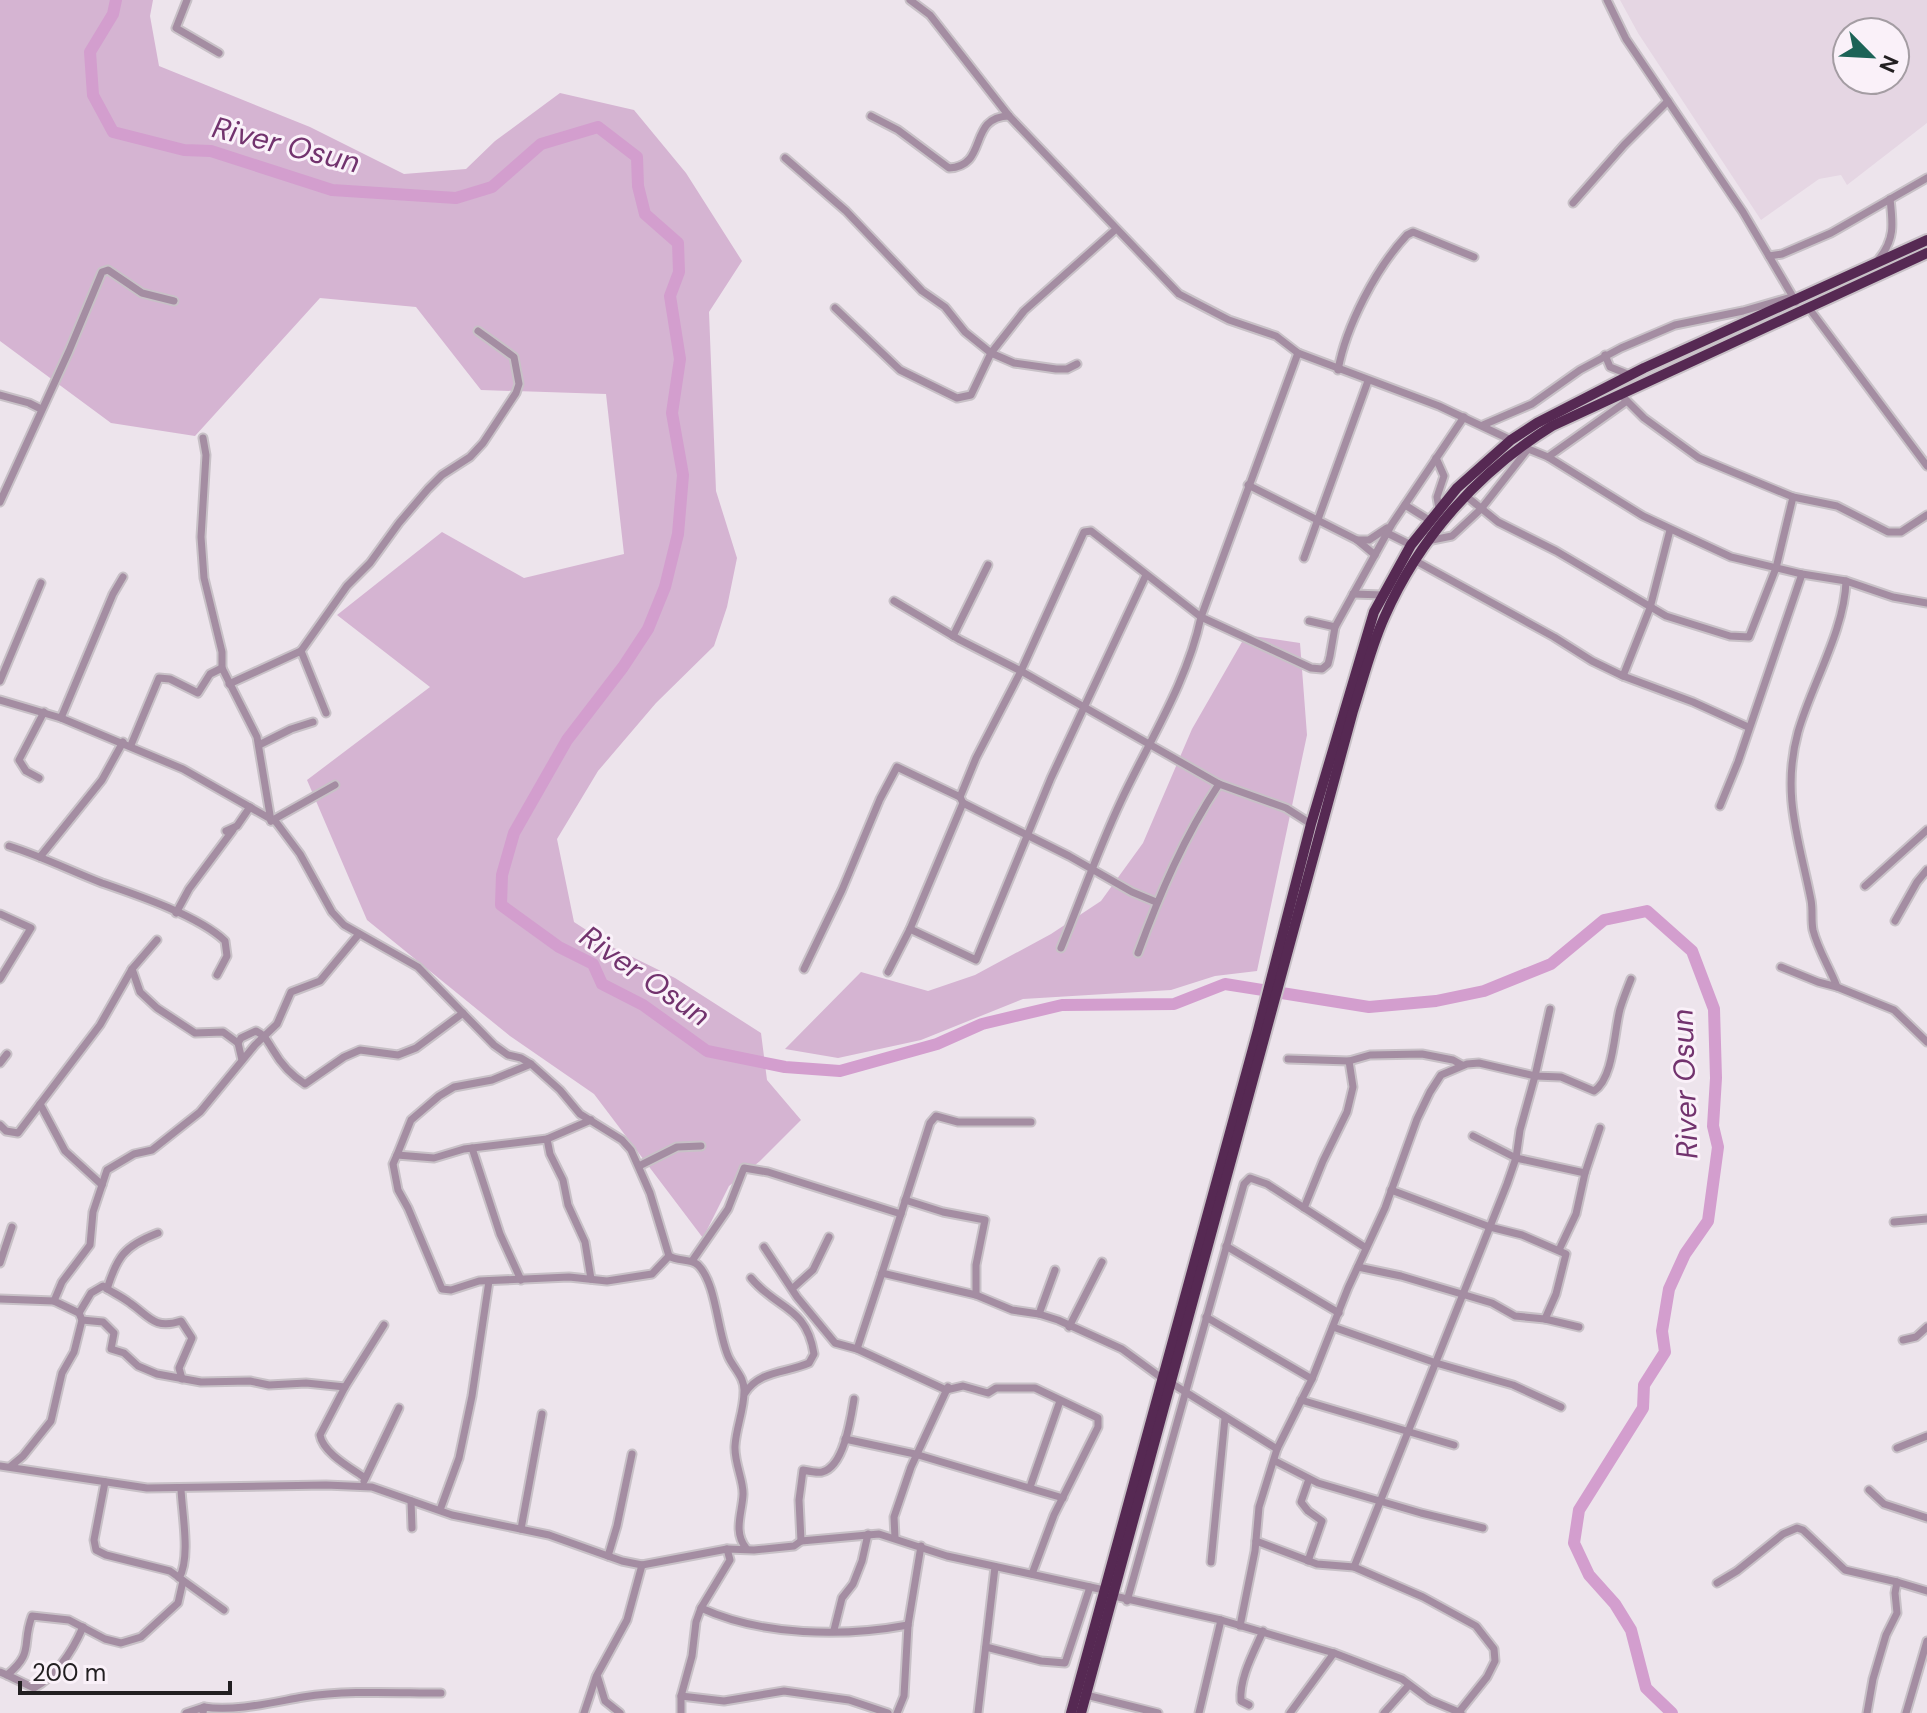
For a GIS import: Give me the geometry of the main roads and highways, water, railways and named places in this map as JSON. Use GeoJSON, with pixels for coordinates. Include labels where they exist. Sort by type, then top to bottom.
{"type":"FeatureCollection","features":[{"type":"Feature","properties":{"kind":"highway"},"geometry":{"type":"LineString","coordinates":[[1071,1713],[1109,1593],[1263,1029],[1311,824],[1370,624],[1411,545],[1439,509],[1555,413],[1630,375],[1927,240]]}},
{"type":"Feature","properties":{"kind":"highway"},"geometry":{"type":"LineString","coordinates":[[1520,445],[1552,426],[1624,398],[1808,307],[1927,253]]}},
{"type":"Feature","properties":{"kind":"highway"},"geometry":{"type":"LineString","coordinates":[[1288,931],[1384,618],[1414,560],[1461,492]]}},
{"type":"Feature","properties":{"kind":"highway"},"geometry":{"type":"LineString","coordinates":[[1081,1713],[1109,1593]]}},
{"type":"Feature","properties":{"kind":"waterway","name":"River Osun"},"geometry":{"type":"LineString","coordinates":[[116,0],[113,14],[90,52],[93,95],[113,132],[184,150],[211,151],[332,190],[456,198],[492,187],[541,144],[598,127],[637,157],[638,186],[645,214],[678,243],[679,272],[670,296],[680,359],[672,413],[683,475],[678,534],[665,587],[648,629],[567,740],[514,833],[502,875],[501,905],[559,947],[593,964],[602,984],[643,1005],[707,1051],[785,1067],[840,1071],[937,1044],[982,1024],[1062,1005],[1174,1004],[1225,984],[1369,1007],[1436,1001],[1484,991],[1551,964],[1604,920],[1647,911],[1692,951],[1714,1009],[1716,1078],[1713,1126],[1718,1147],[1708,1221],[1685,1254],[1669,1289],[1662,1331],[1665,1352],[1644,1385],[1643,1408],[1579,1510],[1574,1543],[1589,1575],[1615,1604],[1631,1630],[1646,1688],[1672,1713]]}}]}
